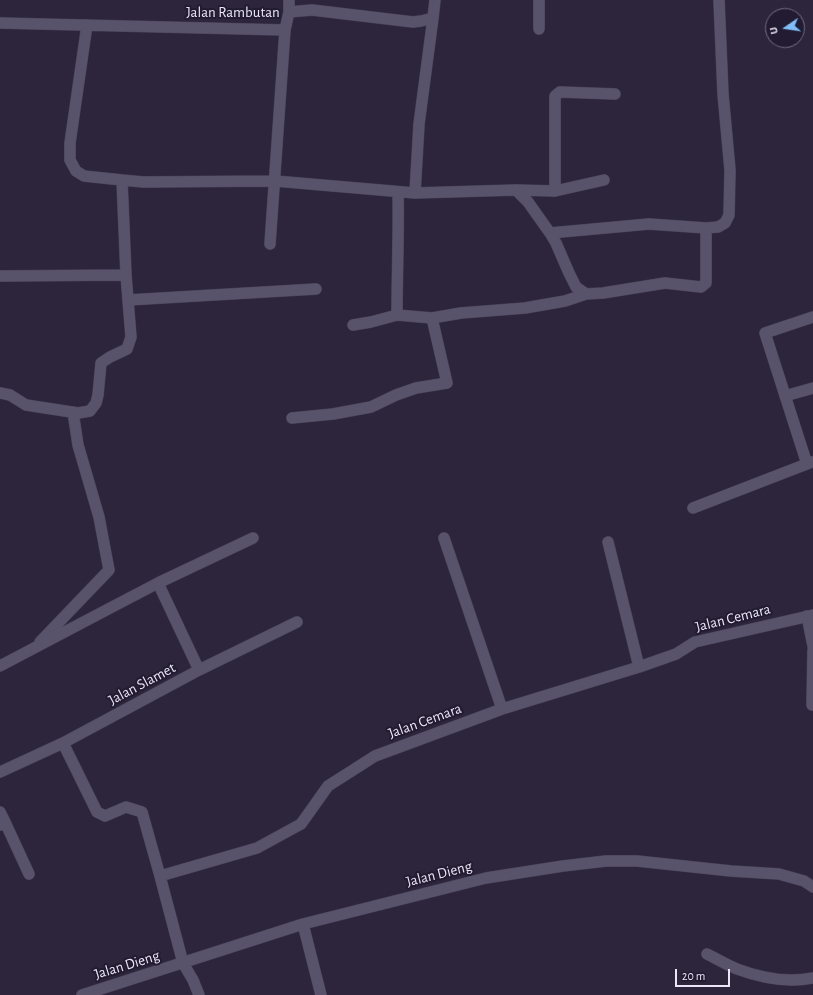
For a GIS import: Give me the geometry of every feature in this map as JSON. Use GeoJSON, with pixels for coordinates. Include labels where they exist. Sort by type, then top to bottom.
{"type":"FeatureCollection","features":[{"type":"Feature","properties":{"kind":"street"},"geometry":{"type":"LineString","coordinates":[[289,0],[289,12]]}},
{"type":"Feature","properties":{"kind":"street"},"geometry":{"type":"LineString","coordinates":[[415,193],[419,124],[435,0]]}},
{"type":"Feature","properties":{"kind":"street"},"geometry":{"type":"LineString","coordinates":[[539,0],[539,29]]}},
{"type":"Feature","properties":{"kind":"street"},"geometry":{"type":"LineString","coordinates":[[550,233],[649,224],[706,228],[718,227],[725,223],[729,215],[730,170],[723,94],[719,0]]}},
{"type":"Feature","properties":{"kind":"street","name":"Jalan Rambutan"},"geometry":{"type":"LineString","coordinates":[[0,23],[285,30],[289,12],[312,10],[413,22],[421,22],[433,18]]}},
{"type":"Feature","properties":{"kind":"street"},"geometry":{"type":"LineString","coordinates":[[87,25],[70,143],[70,160],[76,171],[84,176],[143,182],[275,181],[415,193],[556,190],[604,180]]}},
{"type":"Feature","properties":{"kind":"street"},"geometry":{"type":"LineString","coordinates":[[270,244],[285,30]]}},
{"type":"Feature","properties":{"kind":"street"},"geometry":{"type":"LineString","coordinates":[[556,190],[555,96],[560,92],[615,94]]}},
{"type":"Feature","properties":{"kind":"street"},"geometry":{"type":"LineString","coordinates":[[0,393],[10,395],[26,405],[78,413],[90,411],[96,403],[98,395],[101,363],[127,349],[131,338],[126,275],[122,180]]}},
{"type":"Feature","properties":{"kind":"street"},"geometry":{"type":"LineString","coordinates":[[516,190],[528,202],[550,233],[576,287],[586,294]]}},
{"type":"Feature","properties":{"kind":"street"},"geometry":{"type":"LineString","coordinates":[[397,315],[398,192]]}},
{"type":"Feature","properties":{"kind":"street"},"geometry":{"type":"LineString","coordinates":[[353,325],[397,315],[432,318],[461,313],[525,308],[565,301],[586,294],[666,284],[701,286],[706,283],[706,228]]}},
{"type":"Feature","properties":{"kind":"street"},"geometry":{"type":"LineString","coordinates":[[0,276],[126,275]]}},
{"type":"Feature","properties":{"kind":"street"},"geometry":{"type":"LineString","coordinates":[[128,300],[316,289]]}},
{"type":"Feature","properties":{"kind":"street"},"geometry":{"type":"LineString","coordinates":[[693,508],[810,463],[785,396],[765,333],[813,317]]}},
{"type":"Feature","properties":{"kind":"street"},"geometry":{"type":"LineString","coordinates":[[292,418],[333,414],[371,407],[396,395],[416,388],[447,383],[432,318]]}},
{"type":"Feature","properties":{"kind":"street"},"geometry":{"type":"LineString","coordinates":[[785,396],[813,388]]}},
{"type":"Feature","properties":{"kind":"street"},"geometry":{"type":"LineString","coordinates":[[33,649],[109,570],[99,517],[78,445],[73,412]]}},
{"type":"Feature","properties":{"kind":"street"},"geometry":{"type":"LineString","coordinates":[[0,666],[158,583],[253,538]]}},
{"type":"Feature","properties":{"kind":"street"},"geometry":{"type":"LineString","coordinates":[[444,538],[502,709]]}},
{"type":"Feature","properties":{"kind":"street"},"geometry":{"type":"LineString","coordinates":[[608,542],[639,667]]}},
{"type":"Feature","properties":{"kind":"street"},"geometry":{"type":"LineString","coordinates":[[158,583],[199,670]]}},
{"type":"Feature","properties":{"kind":"street"},"geometry":{"type":"LineString","coordinates":[[810,616],[813,646]]}},
{"type":"Feature","properties":{"kind":"street","name":"Jalan Cemara"},"geometry":{"type":"LineString","coordinates":[[160,876],[256,848],[302,824],[328,786],[375,756],[502,709],[639,667],[676,654],[695,642],[810,616]]}},
{"type":"Feature","properties":{"kind":"street","name":"Jalan Slamet"},"geometry":{"type":"LineString","coordinates":[[0,772],[63,743],[199,670],[297,622]]}},
{"type":"Feature","properties":{"kind":"street"},"geometry":{"type":"LineString","coordinates":[[812,705],[813,650]]}},
{"type":"Feature","properties":{"kind":"street"},"geometry":{"type":"LineString","coordinates":[[63,743],[97,812],[105,816],[126,807],[142,812],[183,963],[193,980],[199,995]]}},
{"type":"Feature","properties":{"kind":"street"},"geometry":{"type":"LineString","coordinates":[[0,812],[3,824],[30,874]]}},
{"type":"Feature","properties":{"kind":"street","name":"Jalan Dieng"},"geometry":{"type":"LineString","coordinates":[[82,995],[303,924],[486,878],[562,866],[606,861],[637,861],[731,871],[779,874],[804,881],[813,887]]}},
{"type":"Feature","properties":{"kind":"street"},"geometry":{"type":"LineString","coordinates":[[303,924],[321,995]]}},
{"type":"Feature","properties":{"kind":"street"},"geometry":{"type":"LineString","coordinates":[[707,954],[737,969],[767,978],[780,980],[813,978]]}}]}
